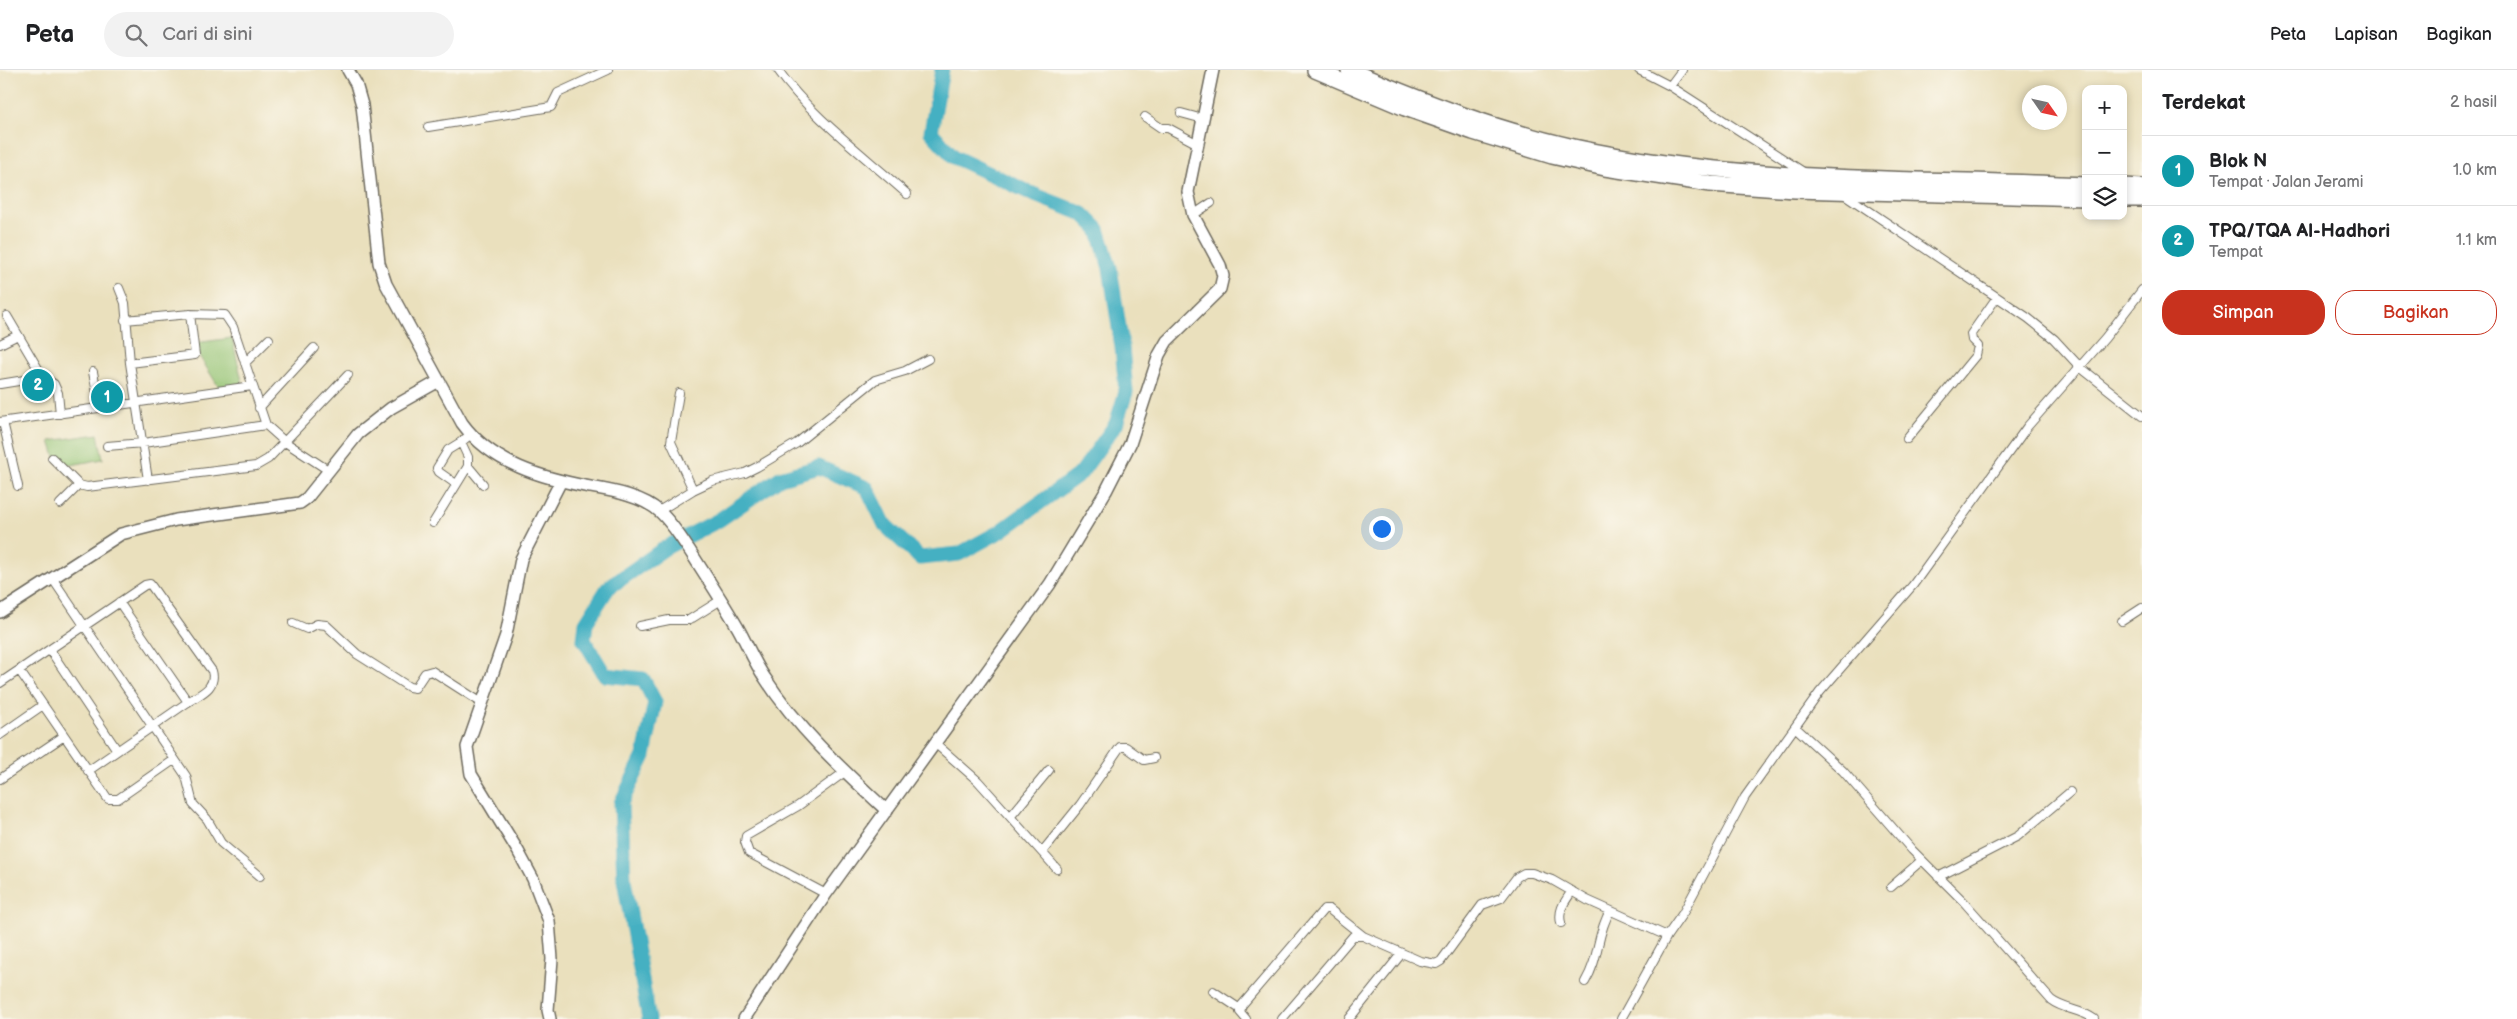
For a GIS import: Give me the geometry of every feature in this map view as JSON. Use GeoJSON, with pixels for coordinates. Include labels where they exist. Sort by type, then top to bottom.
{"type":"FeatureCollection","features":[{"type":"Feature","properties":{"kind":"highway"},"geometry":{"type":"LineString","coordinates":[[1315,70],[1430,117],[1552,156],[1605,168],[1688,181],[1779,181],[1810,176],[2082,185]]}},
{"type":"Feature","properties":{"kind":"highway"},"geometry":{"type":"LineString","coordinates":[[1349,70],[1441,108],[1566,145],[1685,166],[1838,190],[1911,194],[2082,198]]}},
{"type":"Feature","properties":{"kind":"highway"},"geometry":{"type":"LineString","coordinates":[[2127,186],[2142,187]]}},
{"type":"Feature","properties":{"kind":"highway"},"geometry":{"type":"LineString","coordinates":[[2127,199],[2142,199]]}},
{"type":"Feature","properties":{"kind":"street"},"geometry":{"type":"LineString","coordinates":[[348,70],[356,84],[362,105],[379,263],[386,284],[439,381],[466,438],[468,466],[433,523]]}},
{"type":"Feature","properties":{"kind":"street"},"geometry":{"type":"LineString","coordinates":[[428,127],[551,107],[558,93],[608,70]]}},
{"type":"Feature","properties":{"kind":"street"},"geometry":{"type":"LineString","coordinates":[[778,70],[812,108],[907,194]]}},
{"type":"Feature","properties":{"kind":"street"},"geometry":{"type":"LineString","coordinates":[[744,1019],[826,894],[1031,612],[1106,491],[1130,444],[1159,355],[1167,341],[1220,289],[1223,276],[1220,265],[1193,215],[1190,207],[1188,186],[1213,70]]}},
{"type":"Feature","properties":{"kind":"street"},"geometry":{"type":"LineString","coordinates":[[1639,70],[1670,86],[1810,176],[1838,190],[1997,296],[2040,327],[2080,367],[2142,416]]}},
{"type":"Feature","properties":{"kind":"street"},"geometry":{"type":"LineString","coordinates":[[1670,86],[1682,70]]}},
{"type":"Feature","properties":{"kind":"street"},"geometry":{"type":"LineString","coordinates":[[1181,113],[1203,119]]}},
{"type":"Feature","properties":{"kind":"street"},"geometry":{"type":"LineString","coordinates":[[1145,117],[1161,128],[1168,128],[1198,144]]}},
{"type":"Feature","properties":{"kind":"street"},"geometry":{"type":"LineString","coordinates":[[1193,215],[1211,203]]}},
{"type":"Feature","properties":{"kind":"street"},"geometry":{"type":"LineString","coordinates":[[119,288],[125,303],[130,363],[148,480]]}},
{"type":"Feature","properties":{"kind":"street"},"geometry":{"type":"LineString","coordinates":[[1621,1019],[1667,936],[1683,913],[1745,797],[1820,692],[1913,584],[2027,427],[2080,367],[2142,290]]}},
{"type":"Feature","properties":{"kind":"street"},"geometry":{"type":"LineString","coordinates":[[1907,439],[1976,355],[1978,346],[1972,340],[1971,334],[1997,296]]}},
{"type":"Feature","properties":{"kind":"street"},"geometry":{"type":"LineString","coordinates":[[125,320],[190,314],[225,315],[233,327],[266,425],[285,442],[328,470]]}},
{"type":"Feature","properties":{"kind":"street"},"geometry":{"type":"LineString","coordinates":[[130,363],[195,355],[190,314]]}},
{"type":"Feature","properties":{"kind":"street"},"geometry":{"type":"LineString","coordinates":[[7,316],[43,377],[54,384],[58,393],[60,414]]}},
{"type":"Feature","properties":{"kind":"street"},"geometry":{"type":"LineString","coordinates":[[0,344],[18,335]]}},
{"type":"Feature","properties":{"kind":"street"},"geometry":{"type":"LineString","coordinates":[[245,363],[269,339]]}},
{"type":"Feature","properties":{"kind":"street"},"geometry":{"type":"LineString","coordinates":[[259,408],[314,348]]}},
{"type":"Feature","properties":{"kind":"street"},"geometry":{"type":"LineString","coordinates":[[659,511],[693,490],[712,481],[745,473],[757,467],[797,443],[875,380],[905,371],[928,360]]}},
{"type":"Feature","properties":{"kind":"street"},"geometry":{"type":"LineString","coordinates":[[93,372],[100,408]]}},
{"type":"Feature","properties":{"kind":"street"},"geometry":{"type":"LineString","coordinates":[[52,458],[79,485],[92,487],[256,466],[268,459],[285,442],[348,374]]}},
{"type":"Feature","properties":{"kind":"street"},"geometry":{"type":"LineString","coordinates":[[0,384],[43,377]]}},
{"type":"Feature","properties":{"kind":"street"},"geometry":{"type":"LineString","coordinates":[[0,612],[111,538],[134,529],[176,520],[300,503],[308,498],[358,434],[374,420],[409,396],[439,381]]}},
{"type":"Feature","properties":{"kind":"street"},"geometry":{"type":"LineString","coordinates":[[18,486],[1,422],[252,386]]}},
{"type":"Feature","properties":{"kind":"street"},"geometry":{"type":"LineString","coordinates":[[679,393],[670,441],[693,490]]}},
{"type":"Feature","properties":{"kind":"street"},"geometry":{"type":"LineString","coordinates":[[107,446],[143,443],[266,425]]}},
{"type":"Feature","properties":{"kind":"street"},"geometry":{"type":"LineString","coordinates":[[466,438],[500,458],[561,481],[625,494],[659,511],[674,527],[703,571],[764,676],[790,715],[887,811]]}},
{"type":"Feature","properties":{"kind":"street"},"geometry":{"type":"LineString","coordinates":[[456,484],[439,472],[437,468],[448,450],[466,438]]}},
{"type":"Feature","properties":{"kind":"street"},"geometry":{"type":"LineString","coordinates":[[468,466],[482,484]]}},
{"type":"Feature","properties":{"kind":"street"},"geometry":{"type":"LineString","coordinates":[[550,1019],[548,1004],[552,942],[549,921],[533,879],[476,784],[468,762],[467,747],[506,635],[521,559],[530,538],[561,481]]}},
{"type":"Feature","properties":{"kind":"street"},"geometry":{"type":"LineString","coordinates":[[60,504],[79,485]]}},
{"type":"Feature","properties":{"kind":"street"},"geometry":{"type":"LineString","coordinates":[[52,578],[186,776],[193,804],[207,819],[221,843],[260,876]]}},
{"type":"Feature","properties":{"kind":"street"},"geometry":{"type":"LineString","coordinates":[[0,682],[145,585],[152,586],[214,678],[208,689],[88,771]]}},
{"type":"Feature","properties":{"kind":"street"},"geometry":{"type":"LineString","coordinates":[[640,626],[669,620],[689,620],[721,600]]}},
{"type":"Feature","properties":{"kind":"street"},"geometry":{"type":"LineString","coordinates":[[119,602],[188,702]]}},
{"type":"Feature","properties":{"kind":"street"},"geometry":{"type":"LineString","coordinates":[[2122,621],[2142,608]]}},
{"type":"Feature","properties":{"kind":"street"},"geometry":{"type":"LineString","coordinates":[[294,623],[307,629],[317,624],[326,625],[357,654],[409,687],[415,688],[425,673],[432,671],[482,703]]}},
{"type":"Feature","properties":{"kind":"street"},"geometry":{"type":"LineString","coordinates":[[50,650],[117,750]]}},
{"type":"Feature","properties":{"kind":"street"},"geometry":{"type":"LineString","coordinates":[[18,670],[105,797],[114,800],[174,760]]}},
{"type":"Feature","properties":{"kind":"street"},"geometry":{"type":"LineString","coordinates":[[0,735],[43,705]]}},
{"type":"Feature","properties":{"kind":"street"},"geometry":{"type":"LineString","coordinates":[[1795,727],[1839,766],[1922,860],[1964,902],[1989,933],[2051,1000],[2064,1008],[2087,1014],[2094,1019]]}},
{"type":"Feature","properties":{"kind":"street"},"geometry":{"type":"LineString","coordinates":[[0,779],[64,736]]}},
{"type":"Feature","properties":{"kind":"street"},"geometry":{"type":"LineString","coordinates":[[936,744],[978,781],[1057,869]]}},
{"type":"Feature","properties":{"kind":"street"},"geometry":{"type":"LineString","coordinates":[[1042,852],[1080,805],[1120,747],[1126,747],[1144,760],[1154,758]]}},
{"type":"Feature","properties":{"kind":"street"},"geometry":{"type":"LineString","coordinates":[[1011,816],[1049,770]]}},
{"type":"Feature","properties":{"kind":"street"},"geometry":{"type":"LineString","coordinates":[[826,894],[749,853],[745,842],[746,836],[798,806],[846,771]]}},
{"type":"Feature","properties":{"kind":"street"},"geometry":{"type":"LineString","coordinates":[[1938,877],[2018,836],[2070,792]]}},
{"type":"Feature","properties":{"kind":"street"},"geometry":{"type":"LineString","coordinates":[[1891,887],[1922,860]]}},
{"type":"Feature","properties":{"kind":"street"},"geometry":{"type":"LineString","coordinates":[[1240,1008],[1324,909],[1329,909],[1362,936],[1428,964],[1436,964],[1441,961],[1482,905],[1501,898],[1518,877],[1524,873],[1532,873],[1552,880],[1610,911],[1667,936]]}},
{"type":"Feature","properties":{"kind":"street"},"geometry":{"type":"LineString","coordinates":[[1562,923],[1559,914],[1572,891]]}},
{"type":"Feature","properties":{"kind":"street"},"geometry":{"type":"LineString","coordinates":[[1585,982],[1598,955],[1600,931],[1610,911]]}},
{"type":"Feature","properties":{"kind":"street"},"geometry":{"type":"LineString","coordinates":[[1282,1019],[1353,936],[1362,936]]}},
{"type":"Feature","properties":{"kind":"street"},"geometry":{"type":"LineString","coordinates":[[1349,1019],[1402,953]]}},
{"type":"Feature","properties":{"kind":"street"},"geometry":{"type":"LineString","coordinates":[[1214,991],[1240,1008],[1246,1019]]}},
{"type":"Feature","properties":{"kind":"green space"},"geometry":{"type":"Polygon","coordinates":[[[232,338],[243,385],[220,389],[196,351],[195,343],[232,338]]]}},
{"type":"Feature","properties":{"kind":"green space"},"geometry":{"type":"Polygon","coordinates":[[[98,434],[103,459],[66,466],[55,457],[50,441],[98,434]]]}},
{"type":"Feature","properties":{"kind":"waterway"},"geometry":{"type":"LineString","coordinates":[[649,1019],[624,880],[621,803],[644,756],[655,702],[643,679],[605,675],[584,640],[586,623],[608,588],[665,548],[719,520],[780,478],[819,467],[867,488],[885,525],[920,558],[959,554],[1001,531],[1081,473],[1116,424],[1126,392],[1122,347],[1110,268],[1098,229],[1083,214],[1035,195],[954,157],[931,132],[942,70]]}},
{"type":"Feature","properties":{"kind":"place","name":"TPQ/TQA Al-Hadhori"},"geometry":{"type":"Point","coordinates":[38,385]}},
{"type":"Feature","properties":{"kind":"place","name":"Blok N"},"geometry":{"type":"Point","coordinates":[107,397]}}]}
